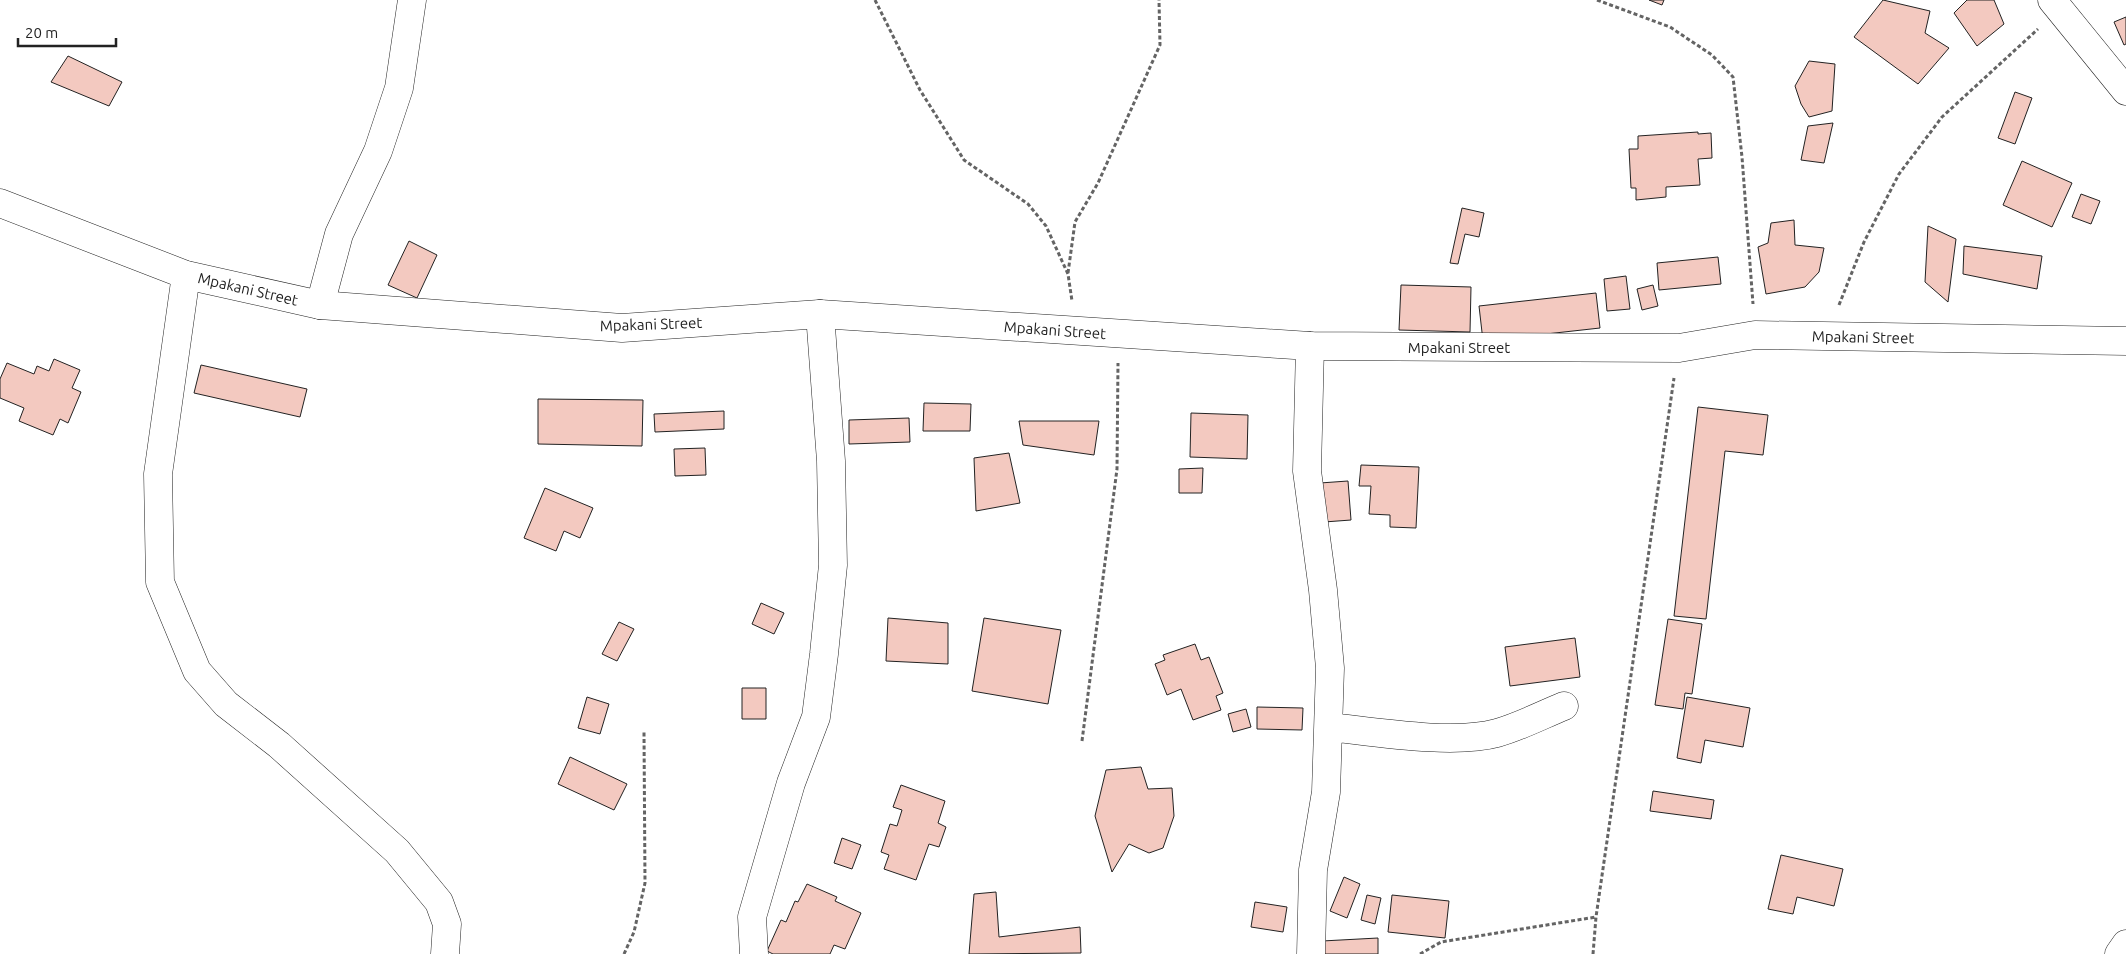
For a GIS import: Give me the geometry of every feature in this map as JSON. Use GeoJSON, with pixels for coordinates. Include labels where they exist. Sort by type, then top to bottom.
{"type":"FeatureCollection","features":[{"type":"Feature","properties":{"kind":"street"},"geometry":{"type":"LineString","coordinates":[[320,305],[338,234],[378,151],[399,88],[412,0]]}},
{"type":"Feature","properties":{"kind":"street"},"geometry":{"type":"LineString","coordinates":[[2056,4],[2126,91]]}},
{"type":"Feature","properties":{"kind":"street","name":"Mpakani Street"},"geometry":{"type":"LineString","coordinates":[[0,203],[186,275],[320,305],[622,328],[820,314],[1310,346],[1678,348],[1755,335],[2126,341]]}},
{"type":"Feature","properties":{"kind":"street"},"geometry":{"type":"LineString","coordinates":[[186,275],[158,474],[160,582],[197,671],[226,704],[279,745],[397,851],[440,902],[447,924],[445,954]]}},
{"type":"Feature","properties":{"kind":"street"},"geometry":{"type":"LineString","coordinates":[[754,954],[752,916],[791,783],[816,717],[825,644],[833,565],[831,461],[820,314]]}},
{"type":"Feature","properties":{"kind":"street"},"geometry":{"type":"LineString","coordinates":[[1310,346],[1307,471],[1324,600],[1330,668],[1330,727],[1326,792],[1313,870],[1311,954]]}},
{"type":"Feature","properties":{"kind":"street"},"geometry":{"type":"LineString","coordinates":[[1330,727],[1429,737],[1477,736],[1508,729],[1564,706]]}},
{"type":"Feature","properties":{"kind":"street"},"geometry":{"type":"LineString","coordinates":[[2119,954],[2126,944]]}},
{"type":"Feature","properties":{"kind":"path"},"geometry":{"type":"LineString","coordinates":[[875,0],[920,90],[964,160],[1028,204],[1046,226],[1068,274]]}},
{"type":"Feature","properties":{"kind":"path"},"geometry":{"type":"LineString","coordinates":[[1076,332],[1068,274],[1075,222],[1098,183],[1160,45],[1159,0]]}},
{"type":"Feature","properties":{"kind":"path"},"geometry":{"type":"LineString","coordinates":[[1597,0],[1670,27],[1712,55],[1733,77],[1742,157],[1755,335]]}},
{"type":"Feature","properties":{"kind":"path"},"geometry":{"type":"LineString","coordinates":[[1827,336],[1864,242],[1899,174],[1942,117],[2056,4]]}},
{"type":"Feature","properties":{"kind":"path"},"geometry":{"type":"LineString","coordinates":[[1082,741],[1116,469],[1119,335]]}},
{"type":"Feature","properties":{"kind":"path"},"geometry":{"type":"LineString","coordinates":[[1593,954],[1596,917],[1678,348]]}},
{"type":"Feature","properties":{"kind":"path"},"geometry":{"type":"LineString","coordinates":[[624,954],[634,932],[645,883],[644,732]]}},
{"type":"Feature","properties":{"kind":"path"},"geometry":{"type":"LineString","coordinates":[[1420,954],[1441,942],[1596,917]]}},
{"type":"Feature","properties":{"kind":"building"},"geometry":{"type":"Polygon","coordinates":[[[1649,0],[1664,0],[1662,5],[1649,0]]]}},
{"type":"Feature","properties":{"kind":"building"},"geometry":{"type":"Polygon","coordinates":[[[1883,0],[1930,11],[1925,33],[1949,48],[1918,84],[1854,37],[1883,0]]]}},
{"type":"Feature","properties":{"kind":"building"},"geometry":{"type":"Polygon","coordinates":[[[1967,0],[1994,0],[2004,24],[1977,46],[1954,13],[1967,0]]]}},
{"type":"Feature","properties":{"kind":"building"},"geometry":{"type":"Polygon","coordinates":[[[2126,17],[2126,44],[2124,45],[2114,22],[2126,17]]]}},
{"type":"Feature","properties":{"kind":"building"},"geometry":{"type":"Polygon","coordinates":[[[68,56],[122,82],[109,106],[51,82],[68,56]]]}},
{"type":"Feature","properties":{"kind":"building"},"geometry":{"type":"Polygon","coordinates":[[[1809,61],[1835,64],[1832,111],[1809,117],[1801,104],[1795,86],[1809,61]]]}},
{"type":"Feature","properties":{"kind":"building"},"geometry":{"type":"Polygon","coordinates":[[[2015,92],[2032,98],[2015,144],[1998,138],[2015,92]]]}},
{"type":"Feature","properties":{"kind":"building"},"geometry":{"type":"Polygon","coordinates":[[[1833,123],[1824,163],[1801,160],[1808,126],[1833,123]]]}},
{"type":"Feature","properties":{"kind":"building"},"geometry":{"type":"Polygon","coordinates":[[[1698,132],[1698,134],[1711,133],[1712,158],[1698,159],[1700,185],[1666,187],[1666,197],[1636,200],[1636,188],[1631,188],[1629,149],[1638,149],[1638,136],[1698,132]]]}},
{"type":"Feature","properties":{"kind":"building"},"geometry":{"type":"Polygon","coordinates":[[[2022,161],[2072,183],[2052,227],[2003,205],[2022,161]]]}},
{"type":"Feature","properties":{"kind":"building"},"geometry":{"type":"Polygon","coordinates":[[[2081,194],[2100,201],[2091,224],[2072,217],[2081,194]]]}},
{"type":"Feature","properties":{"kind":"building"},"geometry":{"type":"Polygon","coordinates":[[[1462,208],[1484,213],[1479,237],[1465,234],[1458,264],[1450,263],[1462,208]]]}},
{"type":"Feature","properties":{"kind":"building"},"geometry":{"type":"Polygon","coordinates":[[[1794,220],[1795,245],[1824,248],[1819,272],[1805,287],[1766,294],[1758,247],[1768,243],[1771,223],[1794,220]]]}},
{"type":"Feature","properties":{"kind":"building"},"geometry":{"type":"Polygon","coordinates":[[[1928,226],[1956,239],[1948,302],[1925,282],[1928,226]]]}},
{"type":"Feature","properties":{"kind":"building"},"geometry":{"type":"Polygon","coordinates":[[[409,241],[437,255],[417,298],[388,285],[409,241]]]}},
{"type":"Feature","properties":{"kind":"building"},"geometry":{"type":"Polygon","coordinates":[[[1964,246],[2042,256],[2037,289],[1963,274],[1964,246]]]}},
{"type":"Feature","properties":{"kind":"building"},"geometry":{"type":"Polygon","coordinates":[[[1718,257],[1721,284],[1659,290],[1657,263],[1718,257]]]}},
{"type":"Feature","properties":{"kind":"building"},"geometry":{"type":"Polygon","coordinates":[[[1626,276],[1630,309],[1607,311],[1604,279],[1626,276]]]}},
{"type":"Feature","properties":{"kind":"building"},"geometry":{"type":"Polygon","coordinates":[[[1401,285],[1471,287],[1470,332],[1399,330],[1401,285]]]}},
{"type":"Feature","properties":{"kind":"building"},"geometry":{"type":"Polygon","coordinates":[[[1653,285],[1658,306],[1642,310],[1637,289],[1653,285]]]}},
{"type":"Feature","properties":{"kind":"building"},"geometry":{"type":"Polygon","coordinates":[[[1596,293],[1600,328],[1483,341],[1479,306],[1596,293]]]}},
{"type":"Feature","properties":{"kind":"building"},"geometry":{"type":"Polygon","coordinates":[[[54,359],[80,370],[72,388],[81,392],[68,423],[60,419],[53,435],[19,421],[24,408],[0,398],[0,379],[7,363],[34,374],[37,366],[49,371],[54,359]]]}},
{"type":"Feature","properties":{"kind":"building"},"geometry":{"type":"Polygon","coordinates":[[[201,365],[307,389],[300,417],[194,393],[201,365]]]}},
{"type":"Feature","properties":{"kind":"building"},"geometry":{"type":"Polygon","coordinates":[[[538,399],[643,400],[642,446],[538,444],[538,399]]]}},
{"type":"Feature","properties":{"kind":"building"},"geometry":{"type":"Polygon","coordinates":[[[924,403],[971,404],[970,431],[923,431],[924,403]]]}},
{"type":"Feature","properties":{"kind":"building"},"geometry":{"type":"Polygon","coordinates":[[[1698,407],[1768,415],[1763,455],[1725,451],[1706,619],[1674,616],[1698,407]]]}},
{"type":"Feature","properties":{"kind":"building"},"geometry":{"type":"Polygon","coordinates":[[[724,411],[724,429],[655,432],[654,414],[724,411]]]}},
{"type":"Feature","properties":{"kind":"building"},"geometry":{"type":"Polygon","coordinates":[[[1191,413],[1248,415],[1247,459],[1190,457],[1191,413]]]}},
{"type":"Feature","properties":{"kind":"building"},"geometry":{"type":"Polygon","coordinates":[[[909,418],[910,442],[849,444],[849,420],[909,418]]]}},
{"type":"Feature","properties":{"kind":"building"},"geometry":{"type":"Polygon","coordinates":[[[1019,421],[1099,421],[1094,455],[1023,445],[1019,421]]]}},
{"type":"Feature","properties":{"kind":"building"},"geometry":{"type":"Polygon","coordinates":[[[705,448],[706,475],[675,476],[674,449],[705,448]]]}},
{"type":"Feature","properties":{"kind":"building"},"geometry":{"type":"Polygon","coordinates":[[[1009,453],[1020,503],[976,511],[974,458],[1009,453]]]}},
{"type":"Feature","properties":{"kind":"building"},"geometry":{"type":"Polygon","coordinates":[[[1361,465],[1419,467],[1416,528],[1390,527],[1390,515],[1369,514],[1371,486],[1359,486],[1361,465]]]}},
{"type":"Feature","properties":{"kind":"building"},"geometry":{"type":"Polygon","coordinates":[[[1203,468],[1202,493],[1179,493],[1179,469],[1203,468]]]}},
{"type":"Feature","properties":{"kind":"building"},"geometry":{"type":"Polygon","coordinates":[[[1348,481],[1351,520],[1324,522],[1320,483],[1348,481]]]}},
{"type":"Feature","properties":{"kind":"building"},"geometry":{"type":"Polygon","coordinates":[[[545,488],[593,508],[580,538],[564,531],[556,551],[524,538],[545,488]]]}},
{"type":"Feature","properties":{"kind":"building"},"geometry":{"type":"Polygon","coordinates":[[[761,603],[784,613],[774,634],[752,624],[761,603]]]}},
{"type":"Feature","properties":{"kind":"building"},"geometry":{"type":"Polygon","coordinates":[[[888,618],[948,623],[948,664],[886,661],[888,618]]]}},
{"type":"Feature","properties":{"kind":"building"},"geometry":{"type":"Polygon","coordinates":[[[984,618],[1061,630],[1048,704],[972,691],[984,618]]]}},
{"type":"Feature","properties":{"kind":"building"},"geometry":{"type":"Polygon","coordinates":[[[1668,619],[1702,624],[1692,694],[1685,693],[1683,709],[1655,705],[1668,619]]]}},
{"type":"Feature","properties":{"kind":"building"},"geometry":{"type":"Polygon","coordinates":[[[619,622],[634,629],[617,661],[602,654],[619,622]]]}},
{"type":"Feature","properties":{"kind":"building"},"geometry":{"type":"Polygon","coordinates":[[[1575,638],[1580,677],[1510,686],[1505,647],[1575,638]]]}},
{"type":"Feature","properties":{"kind":"building"},"geometry":{"type":"Polygon","coordinates":[[[1195,644],[1201,660],[1209,657],[1223,693],[1216,696],[1221,710],[1193,720],[1181,689],[1167,695],[1155,664],[1165,660],[1163,655],[1195,644]]]}},
{"type":"Feature","properties":{"kind":"building"},"geometry":{"type":"Polygon","coordinates":[[[742,688],[766,688],[766,719],[742,719],[742,688]]]}},
{"type":"Feature","properties":{"kind":"building"},"geometry":{"type":"Polygon","coordinates":[[[587,697],[609,704],[600,734],[578,728],[587,697]]]}},
{"type":"Feature","properties":{"kind":"building"},"geometry":{"type":"Polygon","coordinates":[[[1687,697],[1750,708],[1743,747],[1705,740],[1701,763],[1677,758],[1687,697]]]}},
{"type":"Feature","properties":{"kind":"building"},"geometry":{"type":"Polygon","coordinates":[[[1257,707],[1303,708],[1302,730],[1257,729],[1257,707]]]}},
{"type":"Feature","properties":{"kind":"building"},"geometry":{"type":"Polygon","coordinates":[[[1246,709],[1251,727],[1233,732],[1228,714],[1246,709]]]}},
{"type":"Feature","properties":{"kind":"building"},"geometry":{"type":"Polygon","coordinates":[[[570,757],[627,784],[614,810],[558,784],[570,757]]]}},
{"type":"Feature","properties":{"kind":"building"},"geometry":{"type":"Polygon","coordinates":[[[1141,767],[1148,789],[1172,788],[1174,816],[1163,848],[1149,853],[1129,844],[1112,872],[1095,816],[1106,770],[1141,767]]]}},
{"type":"Feature","properties":{"kind":"building"},"geometry":{"type":"Polygon","coordinates":[[[901,785],[945,801],[938,823],[946,827],[939,847],[929,844],[916,880],[884,869],[889,855],[881,852],[890,824],[897,826],[902,810],[893,807],[901,785]]]}},
{"type":"Feature","properties":{"kind":"building"},"geometry":{"type":"Polygon","coordinates":[[[1653,791],[1714,800],[1711,819],[1650,811],[1653,791]]]}},
{"type":"Feature","properties":{"kind":"building"},"geometry":{"type":"Polygon","coordinates":[[[842,838],[861,845],[852,869],[834,863],[842,838]]]}},
{"type":"Feature","properties":{"kind":"building"},"geometry":{"type":"Polygon","coordinates":[[[1781,855],[1843,869],[1834,906],[1797,897],[1793,914],[1768,909],[1781,855]]]}},
{"type":"Feature","properties":{"kind":"building"},"geometry":{"type":"Polygon","coordinates":[[[1344,877],[1360,884],[1347,918],[1330,911],[1344,877]]]}},
{"type":"Feature","properties":{"kind":"building"},"geometry":{"type":"Polygon","coordinates":[[[807,884],[837,897],[835,901],[861,913],[845,949],[834,945],[830,954],[773,954],[767,951],[781,920],[786,922],[795,901],[798,902],[807,884]]]}},
{"type":"Feature","properties":{"kind":"building"},"geometry":{"type":"Polygon","coordinates":[[[996,892],[999,937],[1080,927],[1081,953],[969,954],[974,894],[996,892]]]}},
{"type":"Feature","properties":{"kind":"building"},"geometry":{"type":"Polygon","coordinates":[[[1367,895],[1381,898],[1375,924],[1361,920],[1367,895]]]}},
{"type":"Feature","properties":{"kind":"building"},"geometry":{"type":"Polygon","coordinates":[[[1392,895],[1449,901],[1445,938],[1388,932],[1392,895]]]}},
{"type":"Feature","properties":{"kind":"building"},"geometry":{"type":"Polygon","coordinates":[[[1255,902],[1287,907],[1283,932],[1251,927],[1255,902]]]}},
{"type":"Feature","properties":{"kind":"building"},"geometry":{"type":"Polygon","coordinates":[[[1378,938],[1378,954],[1323,954],[1322,941],[1378,938]]]}}]}
